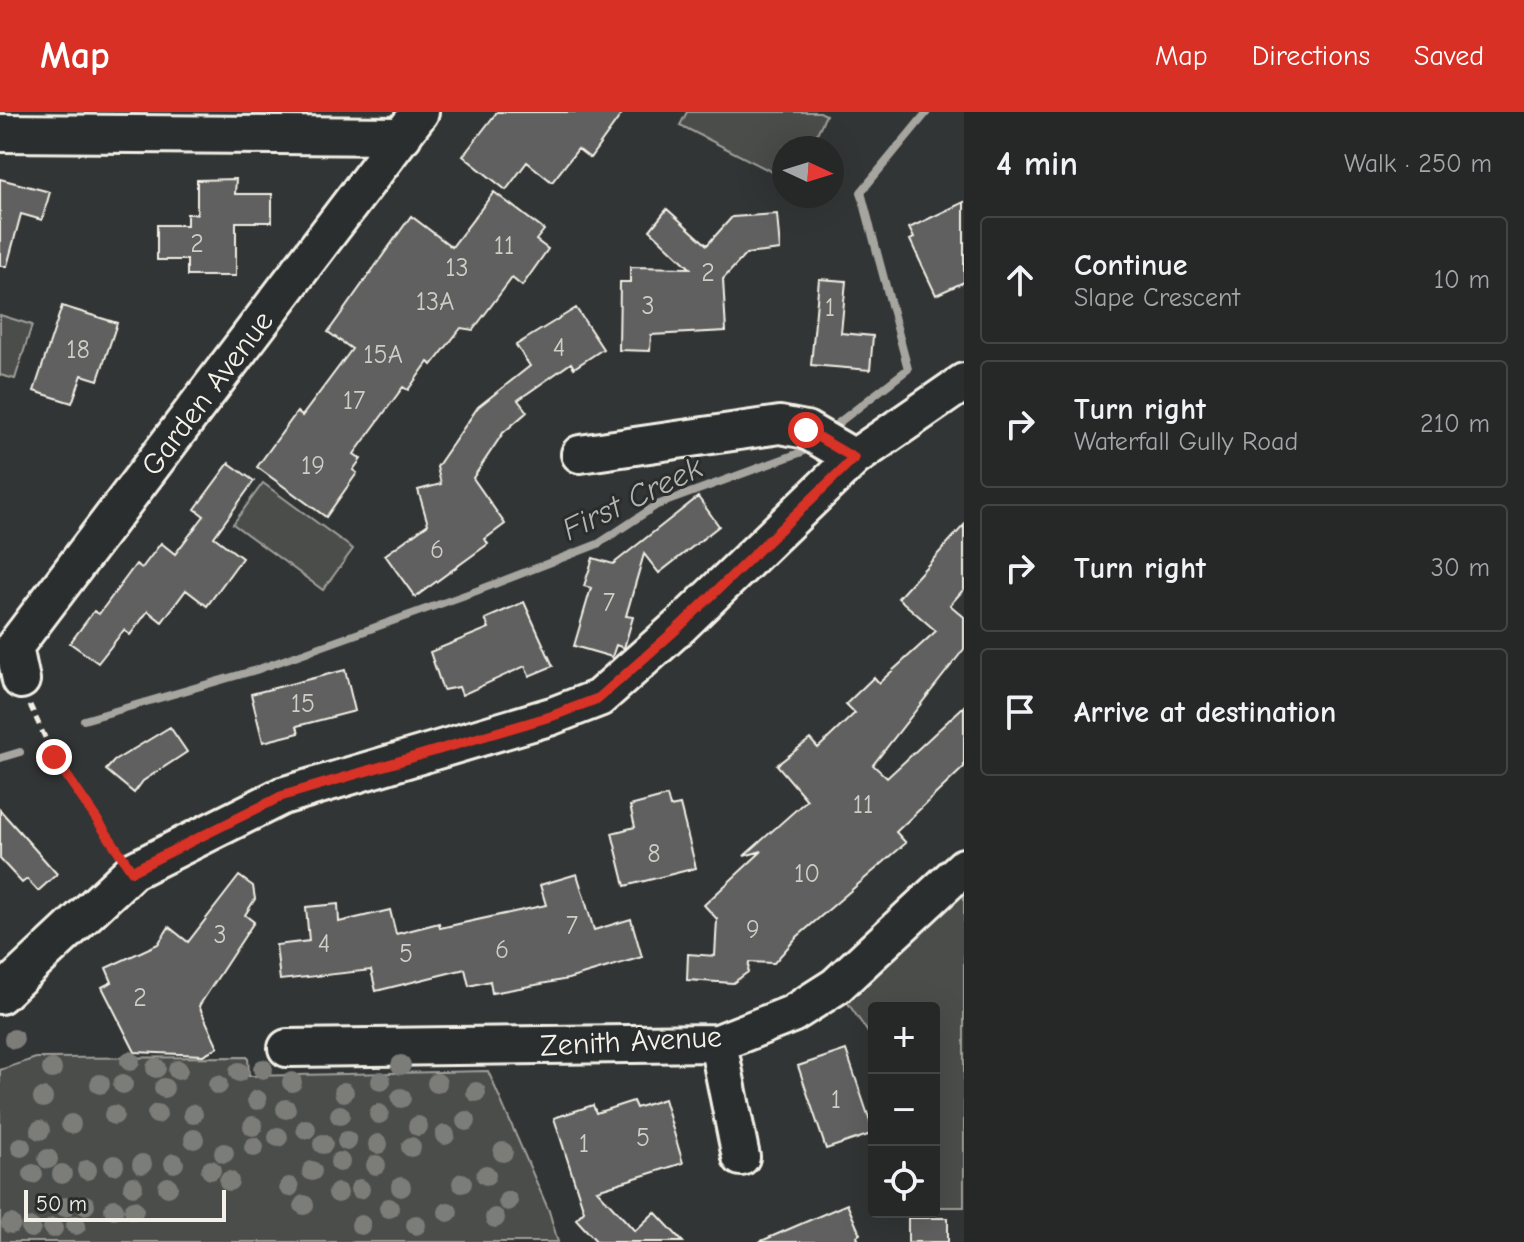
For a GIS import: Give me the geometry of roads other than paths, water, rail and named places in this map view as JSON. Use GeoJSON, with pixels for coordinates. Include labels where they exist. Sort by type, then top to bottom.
{"type":"FeatureCollection","features":[{"type":"Feature","properties":{"kind":"street"},"geometry":{"type":"LineString","coordinates":[[0,133],[412,124]]}},
{"type":"Feature","properties":{"kind":"street","name":"Garden Avenue"},"geometry":{"type":"LineString","coordinates":[[24,688],[14,647],[412,124]]}},
{"type":"Feature","properties":{"kind":"street"},"geometry":{"type":"LineString","coordinates":[[0,995],[132,871],[282,796],[552,716],[599,698],[680,626],[831,444],[964,382]]}},
{"type":"Feature","properties":{"kind":"street"},"geometry":{"type":"LineString","coordinates":[[580,454],[780,425],[831,444]]}},
{"type":"Feature","properties":{"kind":"street","name":"Zenith Avenue"},"geometry":{"type":"LineString","coordinates":[[287,1048],[718,1043],[792,1014],[836,986],[964,867]]}},
{"type":"Feature","properties":{"kind":"street"},"geometry":{"type":"LineString","coordinates":[[718,1043],[741,1157]]}},
{"type":"Feature","properties":{"kind":"waterway","name":"First Creek"},"geometry":{"type":"LineString","coordinates":[[828,431],[908,369],[861,192],[927,112]]}},
{"type":"Feature","properties":{"kind":"waterway","name":"First Creek"},"geometry":{"type":"LineString","coordinates":[[84,720],[256,670],[479,590],[598,544],[657,505],[802,452],[811,444]]}},
{"type":"Feature","properties":{"kind":"waterway","name":"First Creek"},"geometry":{"type":"LineString","coordinates":[[0,758],[20,752]]}}]}
